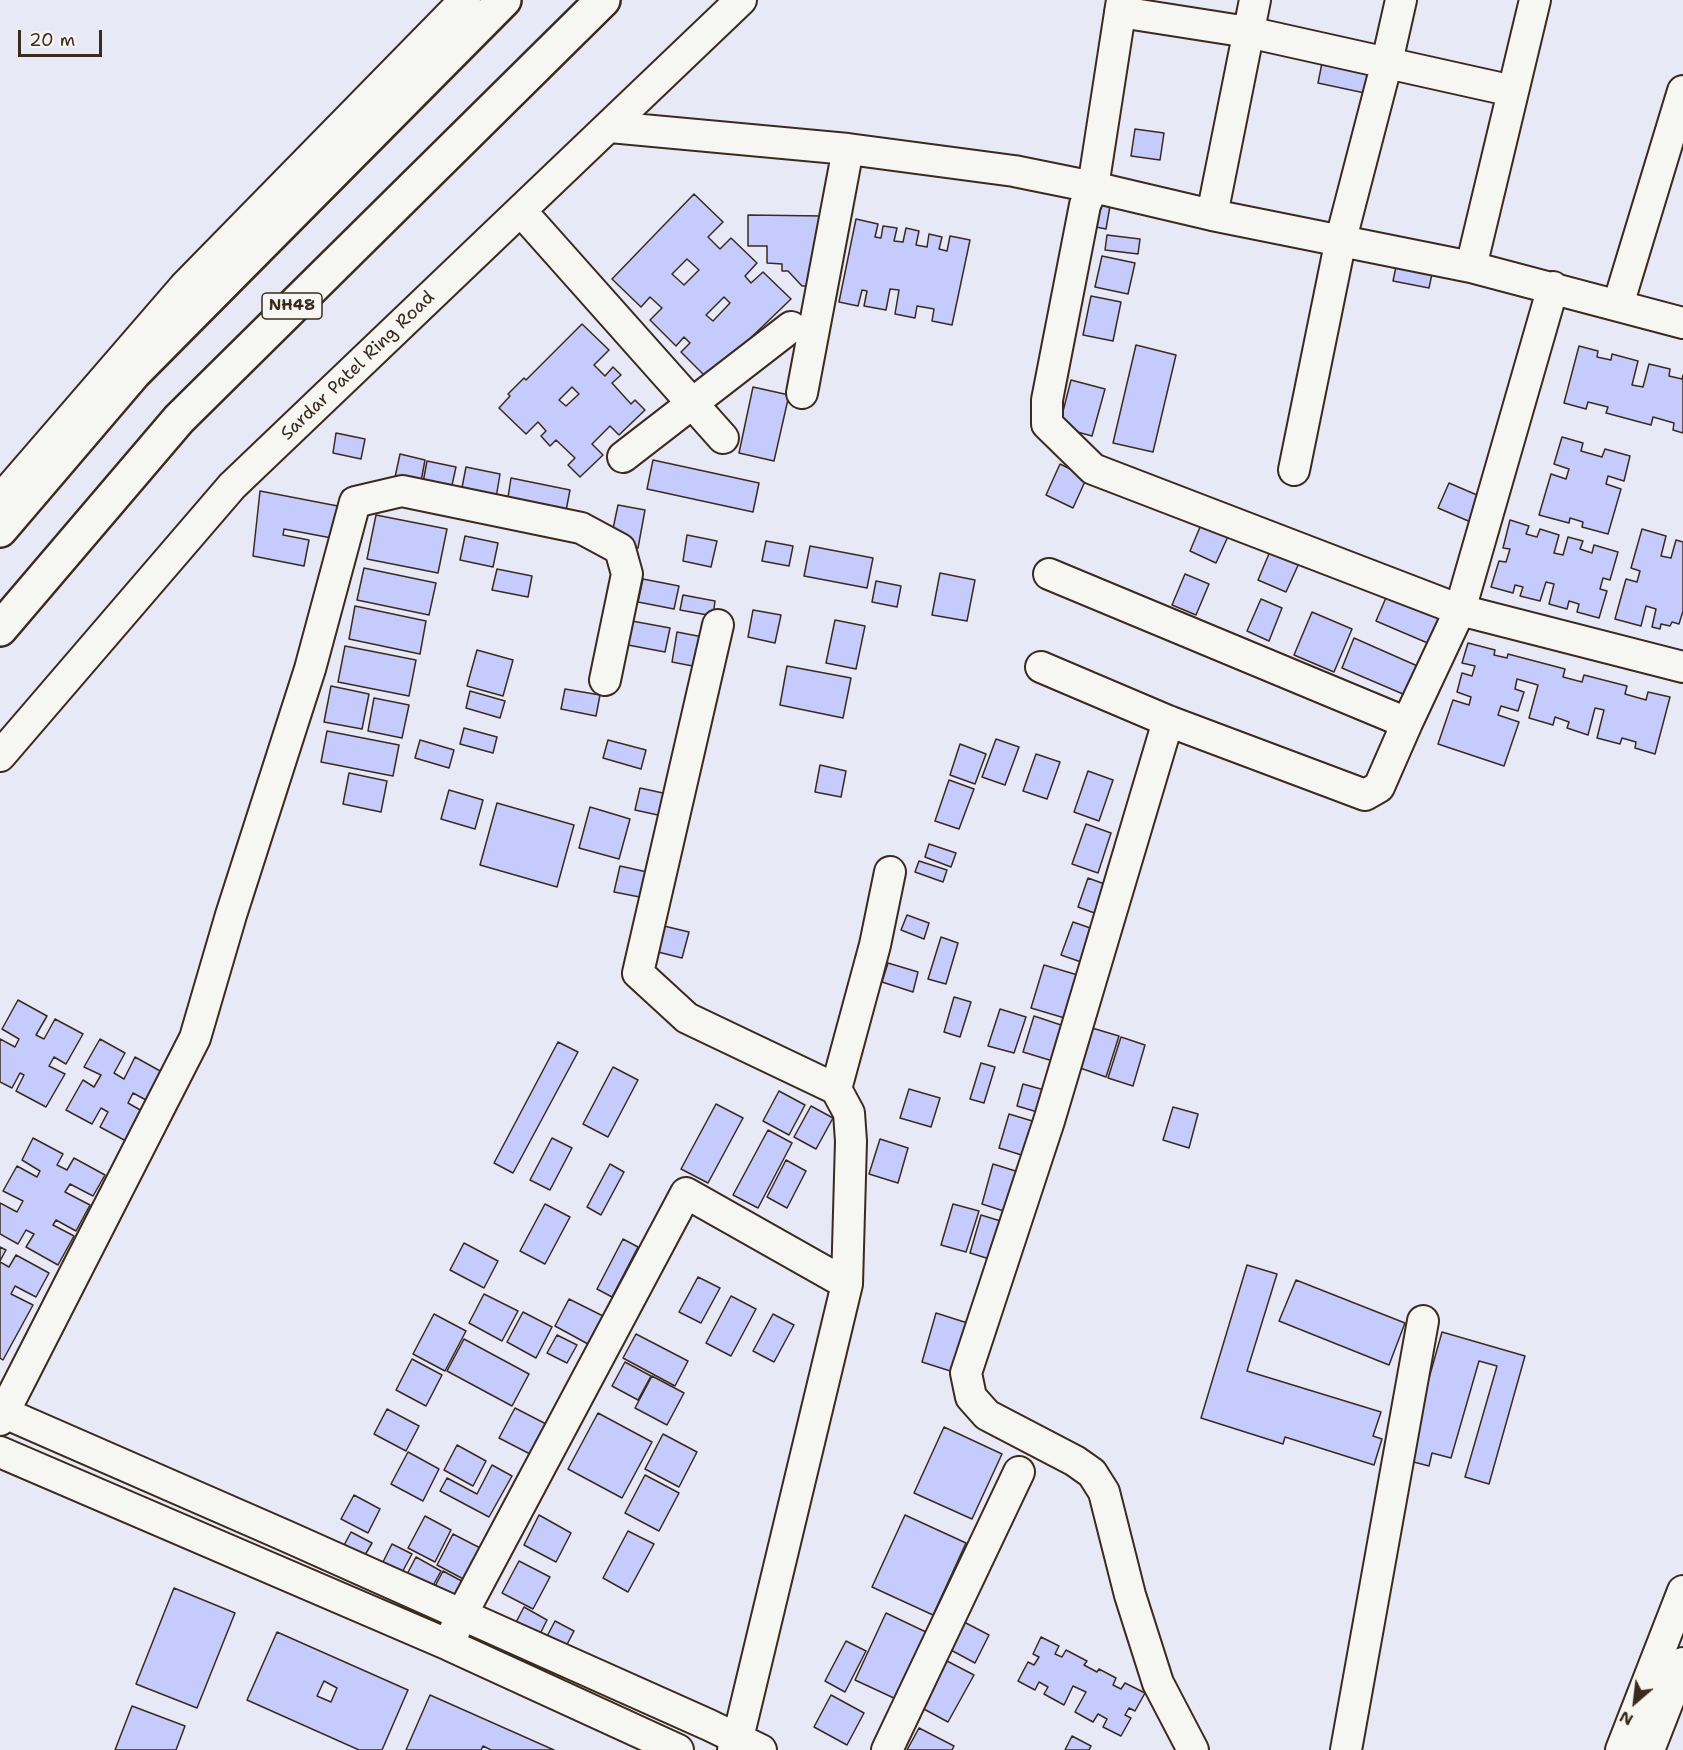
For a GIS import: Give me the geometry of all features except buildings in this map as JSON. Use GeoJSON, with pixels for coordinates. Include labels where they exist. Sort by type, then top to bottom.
{"type":"FeatureCollection","features":[{"type":"Feature","properties":{"kind":"highway"},"geometry":{"type":"LineString","coordinates":[[0,530],[134,373],[504,0]]}},
{"type":"Feature","properties":{"kind":"highway","name":"NH48"},"geometry":{"type":"LineString","coordinates":[[0,629],[179,419],[603,0]]}},
{"type":"Feature","properties":{"kind":"street"},"geometry":{"type":"LineString","coordinates":[[0,500],[183,287],[465,0]]}},
{"type":"Feature","properties":{"kind":"street","name":"Sardar Patel Ring Road"},"geometry":{"type":"LineString","coordinates":[[0,756],[232,486],[741,0]]}},
{"type":"Feature","properties":{"kind":"street"},"geometry":{"type":"LineString","coordinates":[[1212,215],[1255,0]]}},
{"type":"Feature","properties":{"kind":"street"},"geometry":{"type":"LineString","coordinates":[[1294,470],[1341,239],[1388,62],[1401,0]]}},
{"type":"Feature","properties":{"kind":"street"},"geometry":{"type":"LineString","coordinates":[[1471,267],[1534,0]]}},
{"type":"Feature","properties":{"kind":"street"},"geometry":{"type":"LineString","coordinates":[[1513,91],[1388,62],[1121,6],[1093,187],[1085,205],[1047,400],[1047,424],[1093,469],[1460,610],[1683,667]]}},
{"type":"Feature","properties":{"kind":"street"},"geometry":{"type":"LineString","coordinates":[[1618,305],[1679,123],[1683,91]]}},
{"type":"Feature","properties":{"kind":"street"},"geometry":{"type":"LineString","coordinates":[[610,127],[848,150],[1014,171],[1212,215],[1341,239],[1471,267],[1683,323]]}},
{"type":"Feature","properties":{"kind":"street"},"geometry":{"type":"LineString","coordinates":[[802,393],[848,150]]}},
{"type":"Feature","properties":{"kind":"street"},"geometry":{"type":"LineString","coordinates":[[521,211],[723,438]]}},
{"type":"Feature","properties":{"kind":"street"},"geometry":{"type":"LineString","coordinates":[[1041,667],[1168,722],[1365,795],[1379,787],[1460,610],[1553,287]]}},
{"type":"Feature","properties":{"kind":"street"},"geometry":{"type":"LineString","coordinates":[[623,458],[791,327]]}},
{"type":"Feature","properties":{"kind":"street"},"geometry":{"type":"LineString","coordinates":[[605,680],[627,574],[620,549],[581,528],[402,491],[355,502],[310,669],[231,915],[195,1038],[1,1415],[462,1614],[744,1746],[848,1284],[852,1141],[849,1113],[836,1089],[687,1018],[638,973],[718,625]]}},
{"type":"Feature","properties":{"kind":"street"},"geometry":{"type":"LineString","coordinates":[[1049,574],[1407,723]]}},
{"type":"Feature","properties":{"kind":"street"},"geometry":{"type":"LineString","coordinates":[[1168,722],[1049,1121],[966,1373],[972,1397],[987,1414],[1075,1461],[1092,1473],[1104,1492],[1130,1595],[1158,1683],[1193,1750]]}},
{"type":"Feature","properties":{"kind":"street"},"geometry":{"type":"LineString","coordinates":[[836,1089],[875,945],[890,872]]}},
{"type":"Feature","properties":{"kind":"street"},"geometry":{"type":"LineString","coordinates":[[449,1645],[462,1614],[686,1193],[848,1284]]}},
{"type":"Feature","properties":{"kind":"street"},"geometry":{"type":"LineString","coordinates":[[1346,1750],[1423,1321]]}},
{"type":"Feature","properties":{"kind":"street"},"geometry":{"type":"LineString","coordinates":[[0,1452],[449,1645],[678,1750]]}},
{"type":"Feature","properties":{"kind":"street"},"geometry":{"type":"LineString","coordinates":[[887,1750],[1019,1472]]}},
{"type":"Feature","properties":{"kind":"street"},"geometry":{"type":"LineString","coordinates":[[1620,1750],[1683,1591]]}},
{"type":"Feature","properties":{"kind":"street"},"geometry":{"type":"LineString","coordinates":[[1648,1750],[1683,1663]]}}]}
